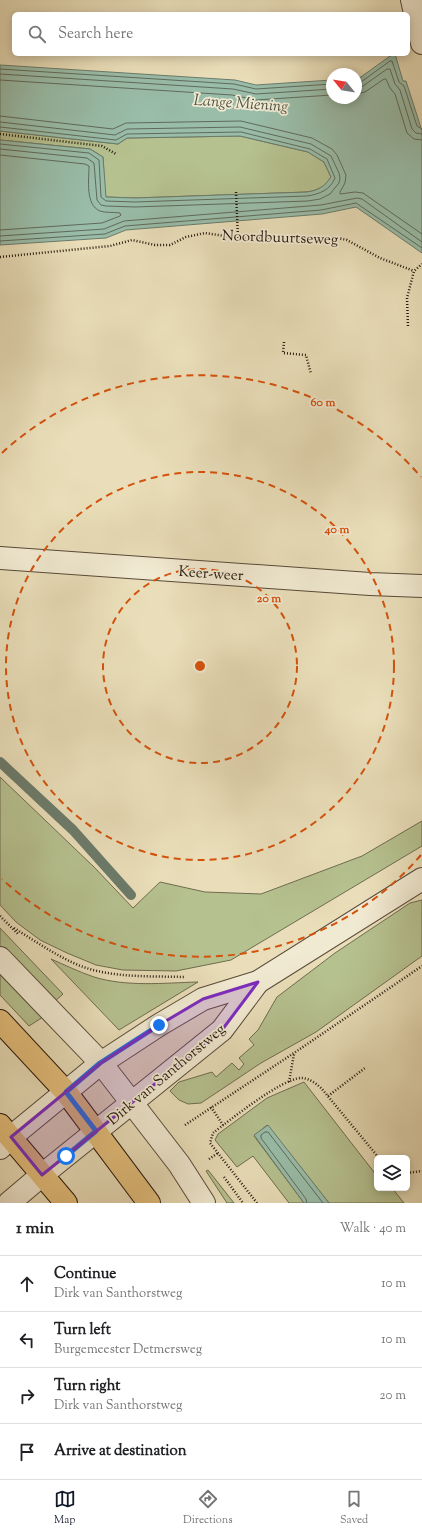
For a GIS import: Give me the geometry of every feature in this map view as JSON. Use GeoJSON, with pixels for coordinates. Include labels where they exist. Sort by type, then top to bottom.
{"type":"FeatureCollection","features":[{"type":"Feature","properties":{"kind":"main road"},"geometry":{"type":"LineString","coordinates":[[0,1021],[66,1092],[149,1203]]}},
{"type":"Feature","properties":{"kind":"main road"},"geometry":{"type":"LineString","coordinates":[[4,1137],[42,1175],[66,1203]]}},
{"type":"Feature","properties":{"kind":"street"},"geometry":{"type":"LineString","coordinates":[[412,0],[422,42]]}},
{"type":"Feature","properties":{"kind":"street","name":"Keer-weer"},"geometry":{"type":"LineString","coordinates":[[0,558],[362,584],[422,586]]}},
{"type":"Feature","properties":{"kind":"street","name":"Dirk van Santhorstweg"},"geometry":{"type":"LineString","coordinates":[[4,1137],[66,1092],[100,1063],[159,1025],[203,999],[258,982],[422,879]]}},
{"type":"Feature","properties":{"kind":"street"},"geometry":{"type":"LineString","coordinates":[[0,958],[100,1063],[179,1164],[204,1203]]}},
{"type":"Feature","properties":{"kind":"street","name":"Dirk van Santhorstweg"},"geometry":{"type":"LineString","coordinates":[[9,1203],[222,1030],[258,982]]}},
{"type":"Feature","properties":{"kind":"path"},"geometry":{"type":"LineString","coordinates":[[0,134],[102,146],[116,154]]}},
{"type":"Feature","properties":{"kind":"path"},"geometry":{"type":"LineString","coordinates":[[236,192],[238,238]]}},
{"type":"Feature","properties":{"kind":"path","name":"Noordbuurtseweg"},"geometry":{"type":"LineString","coordinates":[[0,256],[110,246],[132,240],[155,245],[170,245],[186,237],[205,233],[238,238],[342,239],[347,240],[380,258],[414,271]]}},
{"type":"Feature","properties":{"kind":"path"},"geometry":{"type":"LineString","coordinates":[[408,326],[407,298],[414,271],[422,264]]}},
{"type":"Feature","properties":{"kind":"path"},"geometry":{"type":"LineString","coordinates":[[284,342],[283,353],[306,355],[311,374]]}},
{"type":"Feature","properties":{"kind":"path"},"geometry":{"type":"LineString","coordinates":[[10,926],[59,956],[79,966],[108,973],[187,977]]}},
{"type":"Feature","properties":{"kind":"path"},"geometry":{"type":"LineString","coordinates":[[185,1125],[294,1054],[422,966]]}},
{"type":"Feature","properties":{"kind":"path"},"geometry":{"type":"LineString","coordinates":[[289,1082],[294,1054]]}},
{"type":"Feature","properties":{"kind":"path"},"geometry":{"type":"LineString","coordinates":[[328,1096],[365,1068]]}},
{"type":"Feature","properties":{"kind":"path"},"geometry":{"type":"LineString","coordinates":[[257,1203],[210,1142],[213,1133],[223,1125],[266,1093],[289,1082],[301,1078],[314,1082],[328,1096],[377,1155]]}},
{"type":"Feature","properties":{"kind":"path"},"geometry":{"type":"LineString","coordinates":[[211,1107],[223,1125]]}},
{"type":"Feature","properties":{"kind":"path"},"geometry":{"type":"LineString","coordinates":[[410,1173],[422,1171]]}},
{"type":"Feature","properties":{"kind":"highlighted area"},"geometry":{"type":"Polygon","coordinates":[[[258,982],[222,1030],[42,1175],[11,1137],[101,1063],[159,1025],[203,999],[258,982]]]}},
{"type":"Feature","properties":{"kind":"shaded area"},"geometry":{"type":"Polygon","coordinates":[[[0,131],[118,144],[127,138],[240,136],[308,152],[324,162],[331,177],[321,188],[307,192],[135,198],[105,197],[103,157],[90,149],[0,140],[0,131]]]}},
{"type":"Feature","properties":{"kind":"shaded area"},"geometry":{"type":"Polygon","coordinates":[[[0,777],[94,867],[133,908],[160,882],[205,892],[261,894],[362,856],[422,821],[422,846],[231,960],[176,971],[123,970],[96,965],[40,940],[16,922],[0,905],[0,777]]]}},
{"type":"Feature","properties":{"kind":"shaded area"},"geometry":{"type":"Polygon","coordinates":[[[422,900],[422,956],[316,1032],[261,1063],[201,1103],[188,1104],[179,1100],[170,1091],[179,1082],[212,1072],[216,1077],[232,1063],[239,1070],[244,1064],[239,1058],[254,1045],[249,1039],[258,1030],[277,997],[335,953],[410,903],[422,900]]]}},
{"type":"Feature","properties":{"kind":"shaded area"},"geometry":{"type":"Polygon","coordinates":[[[0,928],[63,994],[54,1002],[0,946],[0,928]]]}},
{"type":"Feature","properties":{"kind":"shaded area"},"geometry":{"type":"Polygon","coordinates":[[[51,959],[94,977],[119,982],[145,984],[198,982],[119,1030],[51,959]]]}},
{"type":"Feature","properties":{"kind":"shaded area"},"geometry":{"type":"Polygon","coordinates":[[[0,970],[43,1017],[29,1026],[0,995],[0,970]]]}},
{"type":"Feature","properties":{"kind":"shaded area"},"geometry":{"type":"Polygon","coordinates":[[[304,1082],[374,1172],[374,1191],[394,1191],[404,1203],[329,1203],[267,1125],[254,1136],[304,1203],[289,1203],[253,1156],[237,1167],[215,1140],[218,1134],[267,1098],[304,1082]]]}},
{"type":"Feature","properties":{"kind":"shaded area"},"geometry":{"type":"Polygon","coordinates":[[[208,1170],[234,1203],[227,1203],[206,1171],[208,1170]]]}},
{"type":"Feature","properties":{"kind":"water","name":"Lange Miening"},"geometry":{"type":"Polygon","coordinates":[[[390,56],[396,56],[403,81],[406,81],[422,131],[422,253],[356,207],[322,214],[126,230],[106,238],[0,245],[0,140],[90,149],[103,157],[106,197],[135,198],[307,192],[321,188],[331,177],[324,162],[308,152],[240,136],[127,138],[118,144],[0,131],[0,65],[235,80],[256,85],[326,80],[326,104],[362,104],[362,76],[390,56]]]}},
{"type":"Feature","properties":{"kind":"water"},"geometry":{"type":"Polygon","coordinates":[[[268,1125],[329,1203],[304,1203],[254,1135],[268,1125]]]}},
{"type":"Feature","properties":{"kind":"waterway"},"geometry":{"type":"LineString","coordinates":[[0,762],[73,830],[131,895]]}},
{"type":"Feature","properties":{"kind":"route"},"geometry":{"type":"LineString","coordinates":[[66,1156],[96,1131],[66,1092],[100,1063],[159,1025]]}}]}
